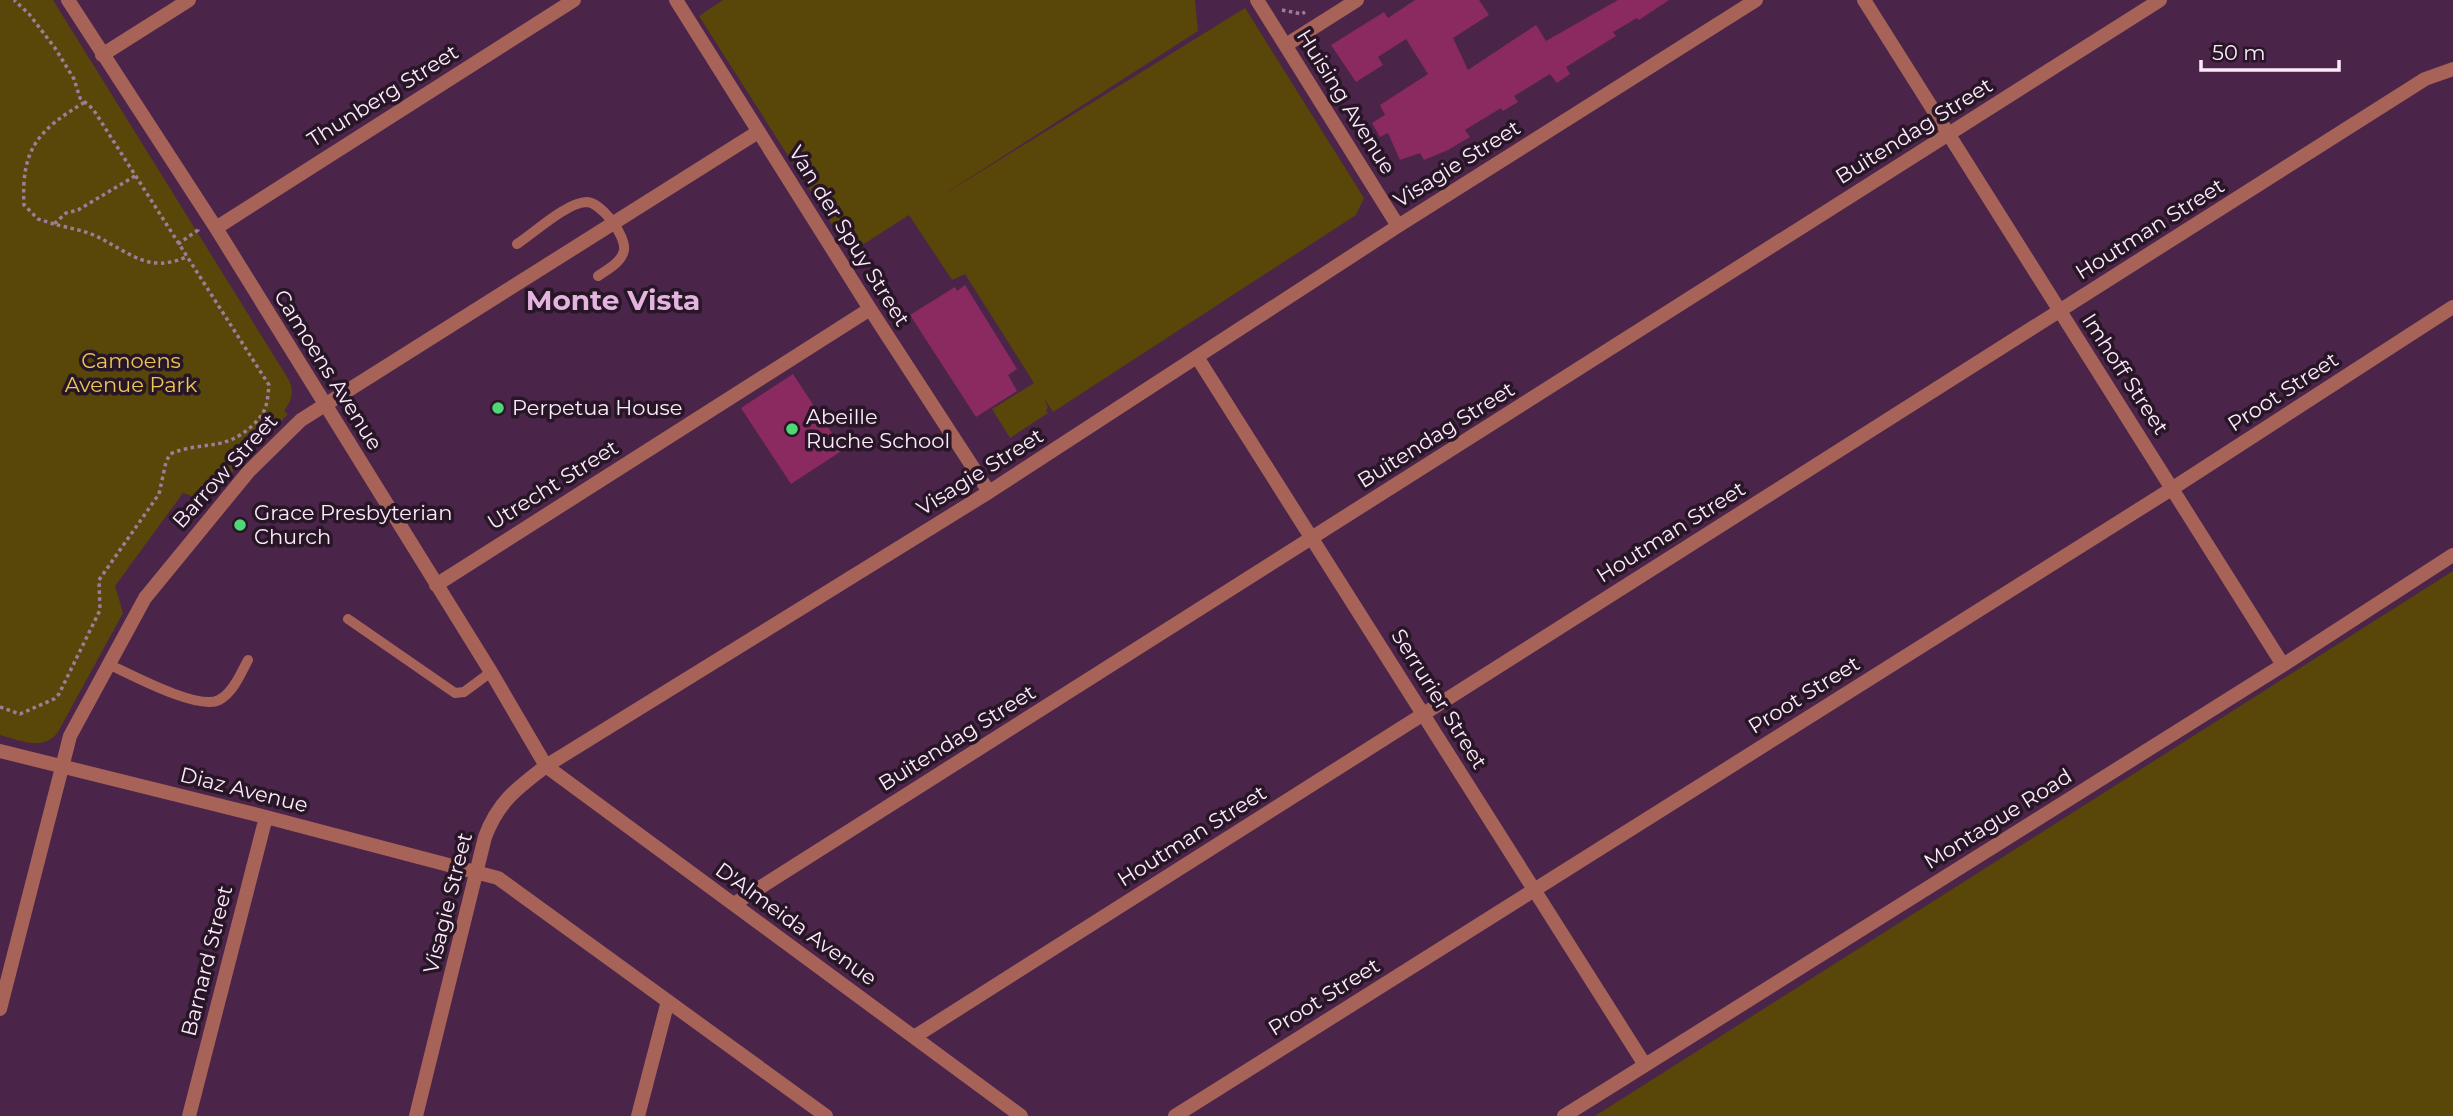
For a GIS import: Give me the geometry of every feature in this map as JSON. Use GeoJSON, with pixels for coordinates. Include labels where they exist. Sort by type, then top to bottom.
{"type":"FeatureCollection","features":[{"type":"Feature","properties":{"kind":"street","name":"Camoens Avenue"},"geometry":{"type":"LineString","coordinates":[[68,0],[216,228],[491,672],[546,766]]}},
{"type":"Feature","properties":{"kind":"street"},"geometry":{"type":"LineString","coordinates":[[102,55],[189,0]]}},
{"type":"Feature","properties":{"kind":"street","name":"Thunberg Street"},"geometry":{"type":"LineString","coordinates":[[216,228],[574,0]]}},
{"type":"Feature","properties":{"kind":"street","name":"Van der Spuy Street"},"geometry":{"type":"LineString","coordinates":[[676,0],[870,309],[989,492]]}},
{"type":"Feature","properties":{"kind":"street","name":"Huising Avenue"},"geometry":{"type":"LineString","coordinates":[[1257,0],[1398,226]]}},
{"type":"Feature","properties":{"kind":"street"},"geometry":{"type":"LineString","coordinates":[[1286,45],[1357,0]]}},
{"type":"Feature","properties":{"kind":"street","name":"Visagie Street"},"geometry":{"type":"LineString","coordinates":[[416,1116],[485,837],[492,820],[513,790],[546,766],[989,492],[1398,226],[1756,0]]}},
{"type":"Feature","properties":{"kind":"street","name":"Imhoff Street"},"geometry":{"type":"LineString","coordinates":[[1864,0],[2283,665]]}},
{"type":"Feature","properties":{"kind":"street","name":"Buitendag Street"},"geometry":{"type":"LineString","coordinates":[[734,904],[2160,0]]}},
{"type":"Feature","properties":{"kind":"street","name":"Houtman Street"},"geometry":{"type":"LineString","coordinates":[[914,1037],[2426,79],[2453,69]]}},
{"type":"Feature","properties":{"kind":"street","name":"Barrow Street"},"geometry":{"type":"LineString","coordinates":[[0,1009],[70,736],[145,598],[240,481],[301,420],[758,132]]}},
{"type":"Feature","properties":{"kind":"street","name":"Proot Street"},"geometry":{"type":"LineString","coordinates":[[1175,1116],[2173,488],[2453,307]]}},
{"type":"Feature","properties":{"kind":"street","name":"Utrecht Street"},"geometry":{"type":"LineString","coordinates":[[436,585],[870,309]]}},
{"type":"Feature","properties":{"kind":"street","name":"Serrurier Street"},"geometry":{"type":"LineString","coordinates":[[1197,356],[1645,1065]]}},
{"type":"Feature","properties":{"kind":"street","name":"Montague Road"},"geometry":{"type":"LineString","coordinates":[[1564,1116],[2283,665],[2453,555]]}},
{"type":"Feature","properties":{"kind":"street","name":"Diaz Avenue"},"geometry":{"type":"LineString","coordinates":[[0,751],[477,871]]}},
{"type":"Feature","properties":{"kind":"street","name":"D'Almeida Avenue"},"geometry":{"type":"LineString","coordinates":[[546,766],[1021,1116]]}},
{"type":"Feature","properties":{"kind":"street","name":"Barnard Street"},"geometry":{"type":"LineString","coordinates":[[189,1116],[266,817]]}},
{"type":"Feature","properties":{"kind":"street"},"geometry":{"type":"LineString","coordinates":[[477,871],[498,878],[827,1116]]}},
{"type":"Feature","properties":{"kind":"street"},"geometry":{"type":"LineString","coordinates":[[638,1116],[668,1001]]}},
{"type":"Feature","properties":{"kind":"lane"},"geometry":{"type":"LineString","coordinates":[[517,244],[573,204],[593,203],[601,208],[614,224],[623,242],[624,251],[618,260],[598,276]]}},
{"type":"Feature","properties":{"kind":"lane"},"geometry":{"type":"LineString","coordinates":[[348,619],[455,693],[464,692],[491,672]]}},
{"type":"Feature","properties":{"kind":"lane"},"geometry":{"type":"LineString","coordinates":[[108,664],[162,688],[208,702],[227,694],[248,660]]}},
{"type":"Feature","properties":{"kind":"path"},"geometry":{"type":"LineString","coordinates":[[0,707],[20,714],[60,694],[99,616],[99,580],[159,494],[170,454],[233,440],[262,416],[267,408],[269,385],[93,109],[80,97],[74,79],[55,48],[29,14],[14,0]]}},
{"type":"Feature","properties":{"kind":"path"},"geometry":{"type":"LineString","coordinates":[[1275,0],[1282,10],[1302,14],[1313,7]]}},
{"type":"Feature","properties":{"kind":"path"},"geometry":{"type":"LineString","coordinates":[[85,102],[54,121],[32,149],[23,178],[24,205],[38,219],[92,234],[129,256],[156,264],[172,263],[186,257]]}},
{"type":"Feature","properties":{"kind":"path"},"geometry":{"type":"LineString","coordinates":[[54,224],[66,213],[78,210],[135,176]]}},
{"type":"Feature","properties":{"kind":"path"},"geometry":{"type":"LineString","coordinates":[[178,244],[198,230],[194,224]]}},
{"type":"Feature","properties":{"kind":"green space","name":"Camoens Avenue Park"},"geometry":{"type":"Polygon","coordinates":[[[0,0],[53,0],[289,380],[292,392],[284,411],[288,414],[205,501],[183,493],[115,586],[123,613],[58,732],[46,742],[39,743],[23,742],[0,735],[0,0]]]}},
{"type":"Feature","properties":{"kind":"green space"},"geometry":{"type":"Polygon","coordinates":[[[723,0],[1195,0],[1198,31],[935,200],[1245,8],[1364,198],[1356,215],[1053,412],[1044,398],[1048,413],[1010,438],[992,409],[1034,383],[965,274],[952,280],[909,215],[850,253],[699,16],[723,0]]]}},
{"type":"Feature","properties":{"kind":"green space"},"geometry":{"type":"Polygon","coordinates":[[[2453,571],[2453,1116],[1595,1116],[2453,571]]]}},
{"type":"Feature","properties":{"kind":"building"},"geometry":{"type":"Polygon","coordinates":[[[1415,0],[1479,0],[1489,15],[1453,38],[1468,70],[1536,25],[1546,41],[1618,0],[1669,0],[1639,20],[1637,18],[1613,32],[1616,36],[1566,67],[1570,74],[1557,83],[1550,74],[1514,96],[1518,102],[1503,111],[1501,108],[1465,130],[1470,137],[1424,160],[1420,153],[1400,160],[1388,133],[1380,137],[1372,123],[1385,115],[1380,105],[1428,74],[1406,39],[1378,57],[1383,65],[1356,82],[1331,45],[1384,12],[1388,18],[1415,0]]]}},
{"type":"Feature","properties":{"kind":"building"},"geometry":{"type":"Polygon","coordinates":[[[965,285],[1017,369],[1008,375],[1017,391],[976,417],[910,315],[955,287],[957,291],[965,285]]]}},
{"type":"Feature","properties":{"kind":"building","name":"Abeille Ruche School"},"geometry":{"type":"Polygon","coordinates":[[[793,374],[843,450],[791,484],[741,408],[793,374]]]}},
{"type":"Feature","properties":{"kind":"place","name":"Perpetua House"},"geometry":{"type":"Point","coordinates":[498,408]}},
{"type":"Feature","properties":{"kind":"place","name":"Abeille Ruche School"},"geometry":{"type":"Point","coordinates":[792,429]}},
{"type":"Feature","properties":{"kind":"place","name":"Grace Presbyterian Church"},"geometry":{"type":"Point","coordinates":[240,525]}},
{"type":"Feature","properties":{"kind":"district","name":"Monte Vista"},"geometry":{"type":"Point","coordinates":[613,300]}}]}
